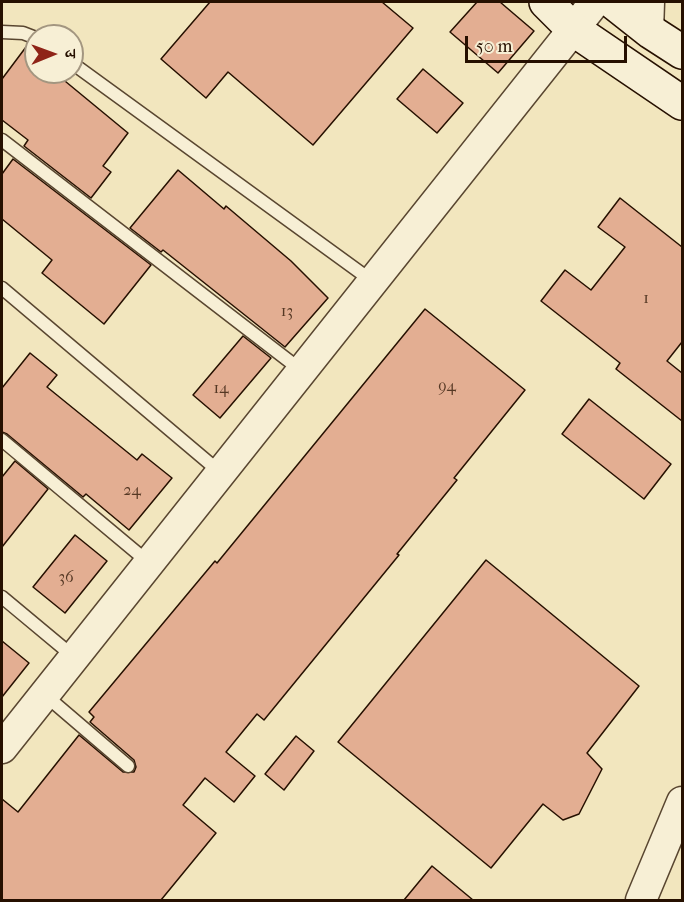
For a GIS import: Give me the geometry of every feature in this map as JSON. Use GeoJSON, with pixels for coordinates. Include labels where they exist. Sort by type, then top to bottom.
{"type":"FeatureCollection","features":[{"type":"Feature","properties":{"kind":"main road"},"geometry":{"type":"LineString","coordinates":[[546,2],[573,29],[682,104]]}},
{"type":"Feature","properties":{"kind":"main road"},"geometry":{"type":"LineString","coordinates":[[613,2],[652,17],[682,52]]}},
{"type":"Feature","properties":{"kind":"street"},"geometry":{"type":"LineString","coordinates":[[2,748],[595,2]]}},
{"type":"Feature","properties":{"kind":"street"},"geometry":{"type":"LineString","coordinates":[[641,900],[682,802]]}},
{"type":"Feature","properties":{"kind":"street"},"geometry":{"type":"LineString","coordinates":[[659,900],[682,844]]}},
{"type":"Feature","properties":{"kind":"lane"},"geometry":{"type":"LineString","coordinates":[[2,32],[24,33]]}},
{"type":"Feature","properties":{"kind":"lane"},"geometry":{"type":"LineString","coordinates":[[84,72],[372,282]]}},
{"type":"Feature","properties":{"kind":"lane"},"geometry":{"type":"LineString","coordinates":[[2,140],[302,371]]}},
{"type":"Feature","properties":{"kind":"lane"},"geometry":{"type":"LineString","coordinates":[[2,288],[221,473]]}},
{"type":"Feature","properties":{"kind":"lane"},"geometry":{"type":"LineString","coordinates":[[2,440],[149,563]]}},
{"type":"Feature","properties":{"kind":"lane"},"geometry":{"type":"LineString","coordinates":[[2,597],[74,657]]}},
{"type":"Feature","properties":{"kind":"lane"},"geometry":{"type":"LineString","coordinates":[[44,694],[128,766]]}},
{"type":"Feature","properties":{"kind":"building"},"geometry":{"type":"Polygon","coordinates":[[[210,2],[382,2],[413,28],[313,145],[228,72],[206,98],[161,59],[210,2]]]}},
{"type":"Feature","properties":{"kind":"building"},"geometry":{"type":"Polygon","coordinates":[[[477,2],[500,2],[534,31],[498,73],[450,32],[477,2]]]}},
{"type":"Feature","properties":{"kind":"building"},"geometry":{"type":"Polygon","coordinates":[[[24,50],[24,84],[69,84],[128,133],[103,166],[111,172],[91,198],[24,146],[28,140],[2,120],[2,79],[24,50]]]}},
{"type":"Feature","properties":{"kind":"building"},"geometry":{"type":"Polygon","coordinates":[[[423,69],[463,103],[437,133],[397,99],[423,69]]]}},
{"type":"Feature","properties":{"kind":"building"},"geometry":{"type":"Polygon","coordinates":[[[13,159],[151,265],[104,324],[42,273],[52,260],[2,219],[2,174],[13,159]]]}},
{"type":"Feature","properties":{"kind":"building"},"geometry":{"type":"Polygon","coordinates":[[[178,170],[224,209],[226,206],[291,261],[328,298],[285,347],[163,250],[161,252],[130,228],[178,170]]]}},
{"type":"Feature","properties":{"kind":"building"},"geometry":{"type":"Polygon","coordinates":[[[620,198],[682,247],[682,342],[667,361],[682,373],[682,421],[616,369],[620,363],[541,301],[565,270],[591,290],[625,247],[598,227],[620,198]]]}},
{"type":"Feature","properties":{"kind":"building"},"geometry":{"type":"Polygon","coordinates":[[[425,309],[525,390],[454,478],[457,480],[397,554],[399,555],[264,720],[257,714],[226,752],[255,776],[234,802],[205,778],[183,805],[216,833],[161,900],[2,900],[2,799],[18,812],[79,735],[123,772],[134,772],[136,767],[134,760],[90,722],[94,717],[89,712],[215,561],[217,563],[425,309]]]}},
{"type":"Feature","properties":{"kind":"building"},"geometry":{"type":"Polygon","coordinates":[[[243,336],[271,358],[220,418],[193,395],[243,336]]]}},
{"type":"Feature","properties":{"kind":"building"},"geometry":{"type":"Polygon","coordinates":[[[30,353],[57,375],[47,387],[137,460],[142,454],[172,478],[129,530],[86,494],[83,497],[2,432],[2,388],[30,353]]]}},
{"type":"Feature","properties":{"kind":"building"},"geometry":{"type":"Polygon","coordinates":[[[589,399],[671,464],[644,499],[562,434],[589,399]]]}},
{"type":"Feature","properties":{"kind":"building"},"geometry":{"type":"Polygon","coordinates":[[[15,461],[48,489],[2,547],[2,477],[15,461]]]}},
{"type":"Feature","properties":{"kind":"building"},"geometry":{"type":"Polygon","coordinates":[[[75,535],[107,561],[65,613],[33,587],[75,535]]]}},
{"type":"Feature","properties":{"kind":"building"},"geometry":{"type":"Polygon","coordinates":[[[486,560],[639,686],[587,753],[602,769],[579,814],[563,820],[543,804],[491,868],[338,742],[486,560]]]}},
{"type":"Feature","properties":{"kind":"building"},"geometry":{"type":"Polygon","coordinates":[[[2,641],[29,663],[2,697],[2,641]]]}},
{"type":"Feature","properties":{"kind":"building"},"geometry":{"type":"Polygon","coordinates":[[[296,736],[314,751],[284,790],[265,774],[296,736]]]}},
{"type":"Feature","properties":{"kind":"building"},"geometry":{"type":"Polygon","coordinates":[[[432,866],[473,900],[404,900],[432,866]]]}}]}
